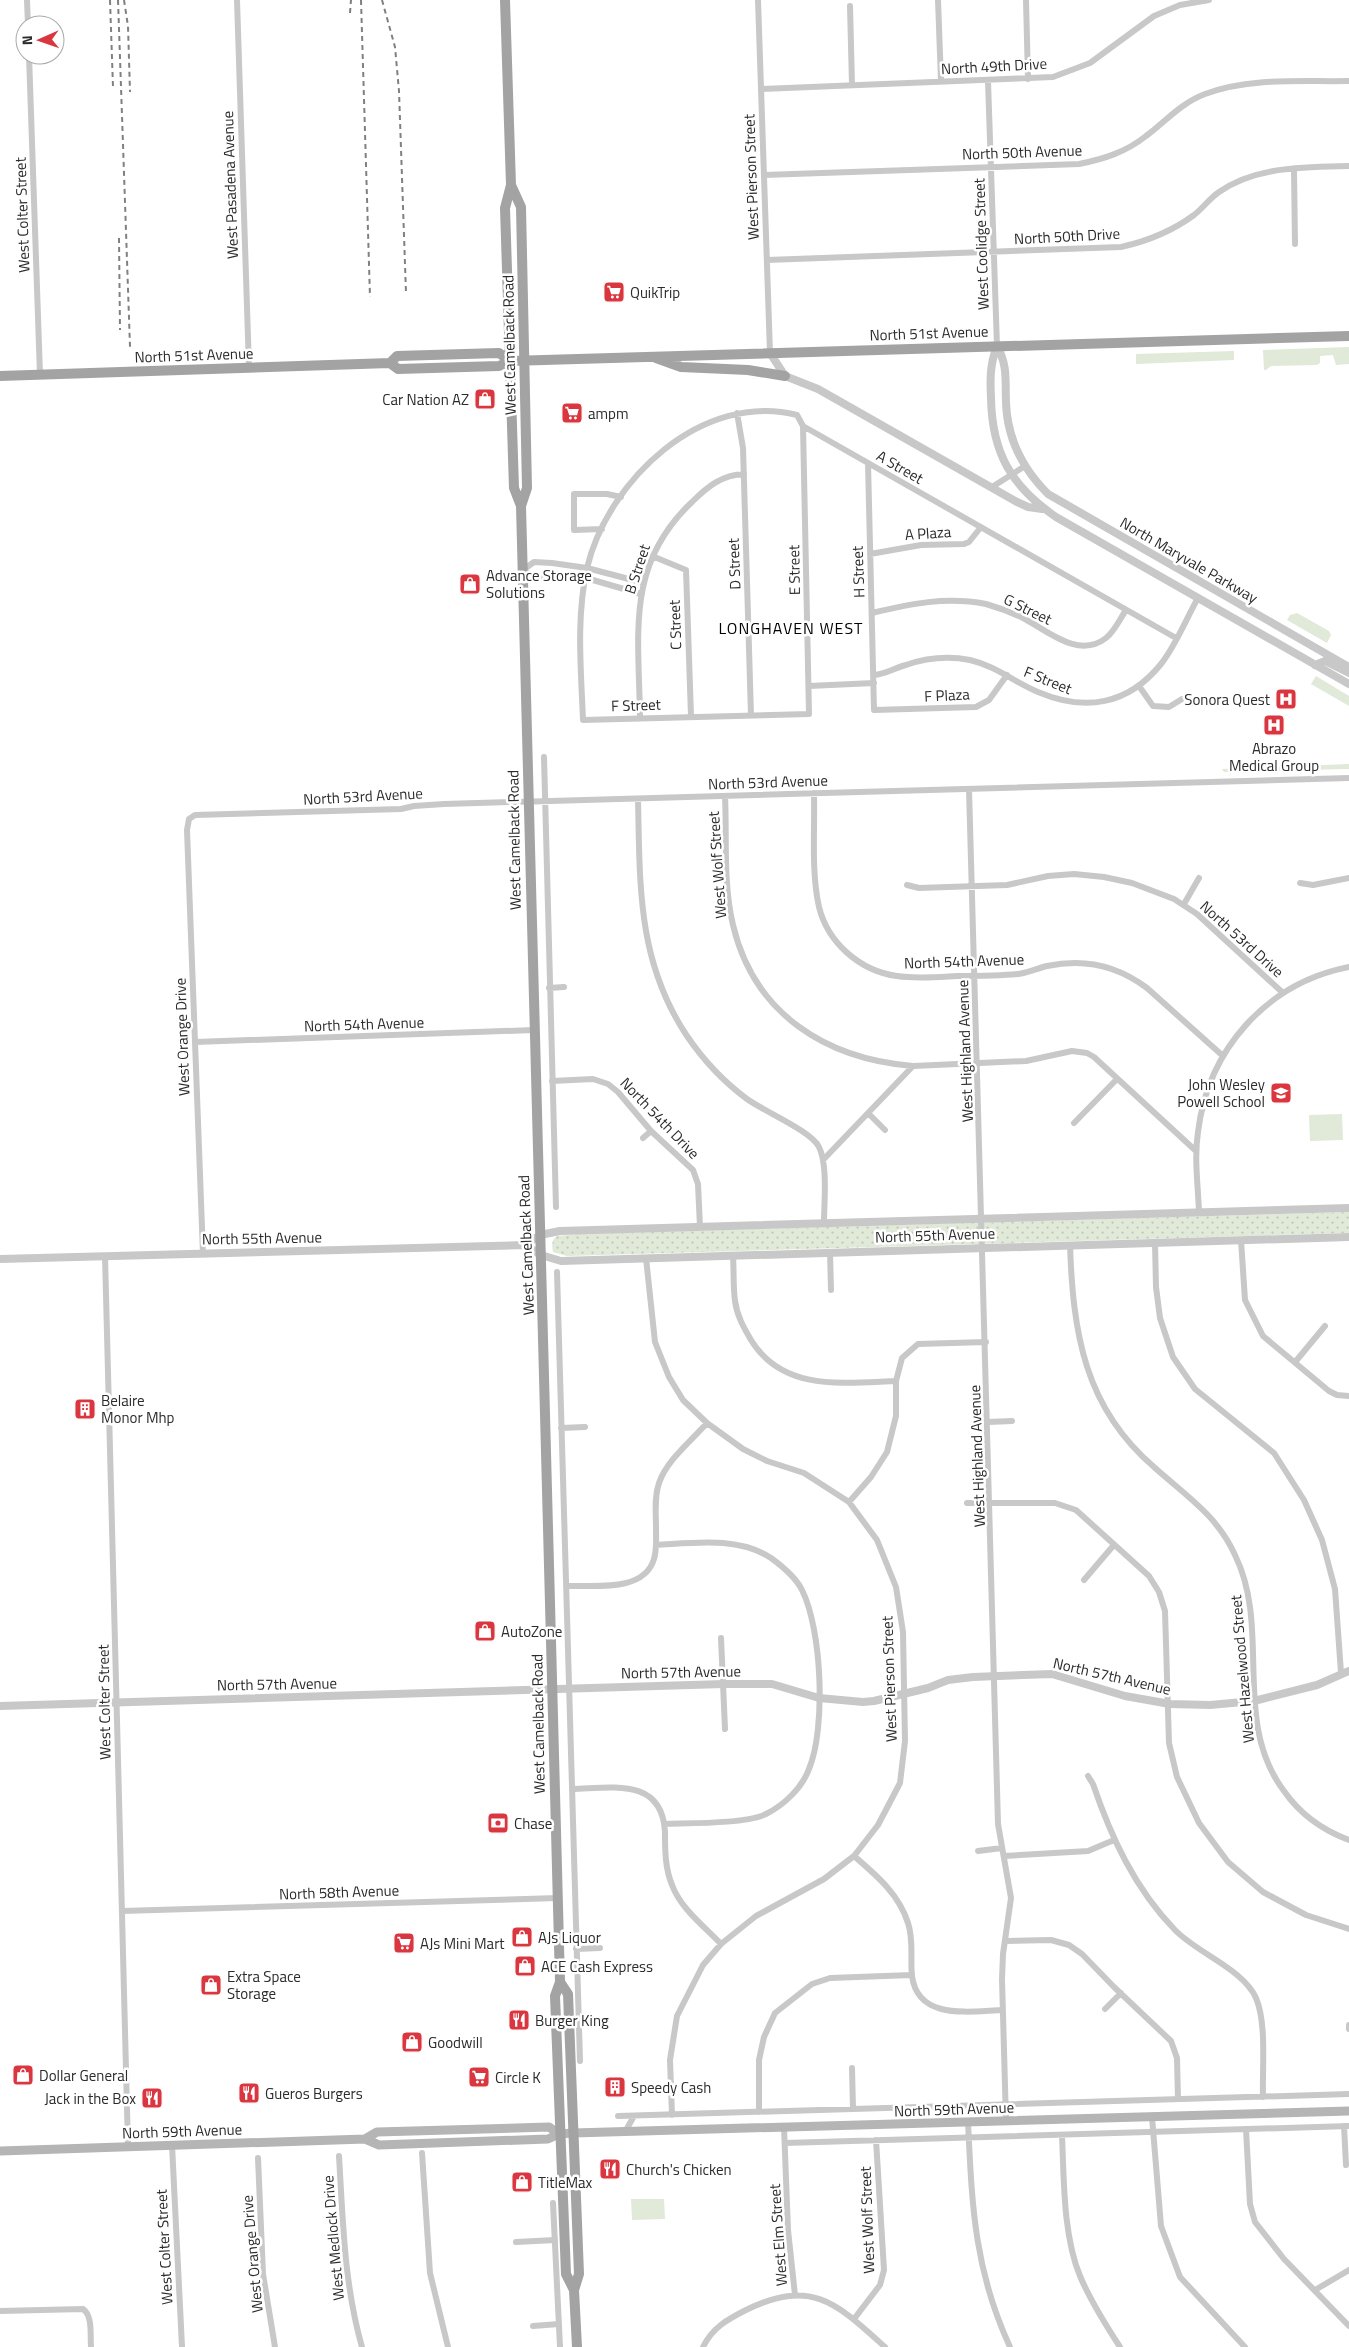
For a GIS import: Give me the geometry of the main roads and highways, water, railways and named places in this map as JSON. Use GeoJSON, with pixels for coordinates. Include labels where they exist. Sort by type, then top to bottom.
{"type":"FeatureCollection","features":[{"type":"Feature","properties":{"kind":"main road","name":"West Camelback Road"},"geometry":{"type":"LineString","coordinates":[[505,0],[511,185],[505,208],[514,488],[521,506],[553,1688],[560,1982],[554,1996],[559,2134],[558,2218],[566,2274],[574,2290],[577,2347]]}},
{"type":"Feature","properties":{"kind":"main road","name":"West Camelback Road"},"geometry":{"type":"LineString","coordinates":[[511,185],[521,207],[527,488],[521,506]]}},
{"type":"Feature","properties":{"kind":"main road","name":"North 51st Avenue"},"geometry":{"type":"LineString","coordinates":[[0,376],[390,363],[398,369],[426,369],[499,366],[510,361],[523,360],[1349,336]]}},
{"type":"Feature","properties":{"kind":"main road"},"geometry":{"type":"LineString","coordinates":[[650,356],[682,367],[748,370],[785,376]]}},
{"type":"Feature","properties":{"kind":"main road","name":"West Camelback Road"},"geometry":{"type":"LineString","coordinates":[[560,1982],[568,1994],[575,2045],[574,2133],[580,2274],[574,2290]]}},
{"type":"Feature","properties":{"kind":"main road","name":"North 59th Avenue"},"geometry":{"type":"LineString","coordinates":[[0,2150],[366,2139],[379,2145],[548,2139],[559,2134],[574,2133],[1349,2111]]}},
{"type":"Feature","properties":{"kind":"main road","name":"North 59th Avenue"},"geometry":{"type":"LineString","coordinates":[[366,2139],[377,2132],[549,2127],[559,2134]]}},
{"type":"Feature","properties":{"kind":"railway"},"geometry":{"type":"LineString","coordinates":[[110,0],[113,87]]}},
{"type":"Feature","properties":{"kind":"railway"},"geometry":{"type":"LineString","coordinates":[[118,0],[130,347]]}},
{"type":"Feature","properties":{"kind":"railway"},"geometry":{"type":"LineString","coordinates":[[124,0],[128,26],[130,92]]}},
{"type":"Feature","properties":{"kind":"railway"},"geometry":{"type":"LineString","coordinates":[[350,13],[351,0]]}},
{"type":"Feature","properties":{"kind":"railway"},"geometry":{"type":"LineString","coordinates":[[361,0],[370,297]]}},
{"type":"Feature","properties":{"kind":"railway"},"geometry":{"type":"LineString","coordinates":[[382,0],[395,47],[399,91],[406,293]]}},
{"type":"Feature","properties":{"kind":"railway"},"geometry":{"type":"LineString","coordinates":[[119,238],[120,330]]}},
{"type":"Feature","properties":{"kind":"place","name":"QuikTrip"},"geometry":{"type":"Point","coordinates":[614,292]}},
{"type":"Feature","properties":{"kind":"place","name":"Car Nation AZ"},"geometry":{"type":"Point","coordinates":[485,399]}},
{"type":"Feature","properties":{"kind":"place","name":"ampm"},"geometry":{"type":"Point","coordinates":[572,413]}},
{"type":"Feature","properties":{"kind":"place","name":"Advance Storage Solutions"},"geometry":{"type":"Point","coordinates":[470,584]}},
{"type":"Feature","properties":{"kind":"place","name":"Sonora Quest"},"geometry":{"type":"Point","coordinates":[1286,699]}},
{"type":"Feature","properties":{"kind":"place","name":"Abrazo Medical Group"},"geometry":{"type":"Point","coordinates":[1274,725]}},
{"type":"Feature","properties":{"kind":"place","name":"John Wesley Powell School"},"geometry":{"type":"Point","coordinates":[1281,1093]}},
{"type":"Feature","properties":{"kind":"place","name":"Belaire Monor Mhp"},"geometry":{"type":"Point","coordinates":[85,1409]}},
{"type":"Feature","properties":{"kind":"place","name":"AutoZone"},"geometry":{"type":"Point","coordinates":[485,1631]}},
{"type":"Feature","properties":{"kind":"place","name":"Chase"},"geometry":{"type":"Point","coordinates":[498,1823]}},
{"type":"Feature","properties":{"kind":"place","name":"AJs Liquor"},"geometry":{"type":"Point","coordinates":[522,1937]}},
{"type":"Feature","properties":{"kind":"place","name":"AJs Mini Mart"},"geometry":{"type":"Point","coordinates":[404,1943]}},
{"type":"Feature","properties":{"kind":"place","name":"ACE Cash Express"},"geometry":{"type":"Point","coordinates":[525,1966]}},
{"type":"Feature","properties":{"kind":"place","name":"Extra Space Storage"},"geometry":{"type":"Point","coordinates":[211,1985]}},
{"type":"Feature","properties":{"kind":"place","name":"Burger King"},"geometry":{"type":"Point","coordinates":[519,2020]}},
{"type":"Feature","properties":{"kind":"place","name":"Goodwill"},"geometry":{"type":"Point","coordinates":[412,2042]}},
{"type":"Feature","properties":{"kind":"place","name":"Dollar General"},"geometry":{"type":"Point","coordinates":[23,2075]}},
{"type":"Feature","properties":{"kind":"place","name":"Circle K"},"geometry":{"type":"Point","coordinates":[479,2077]}},
{"type":"Feature","properties":{"kind":"place","name":"Speedy Cash"},"geometry":{"type":"Point","coordinates":[615,2087]}},
{"type":"Feature","properties":{"kind":"place","name":"Gueros Burgers"},"geometry":{"type":"Point","coordinates":[249,2093]}},
{"type":"Feature","properties":{"kind":"place","name":"Jack in the Box"},"geometry":{"type":"Point","coordinates":[152,2098]}},
{"type":"Feature","properties":{"kind":"place","name":"Church's Chicken"},"geometry":{"type":"Point","coordinates":[610,2169]}},
{"type":"Feature","properties":{"kind":"place","name":"TitleMax"},"geometry":{"type":"Point","coordinates":[522,2182]}},
{"type":"Feature","properties":{"kind":"district","name":"LONGHAVEN WEST"},"geometry":{"type":"Point","coordinates":[791,628]}}]}
